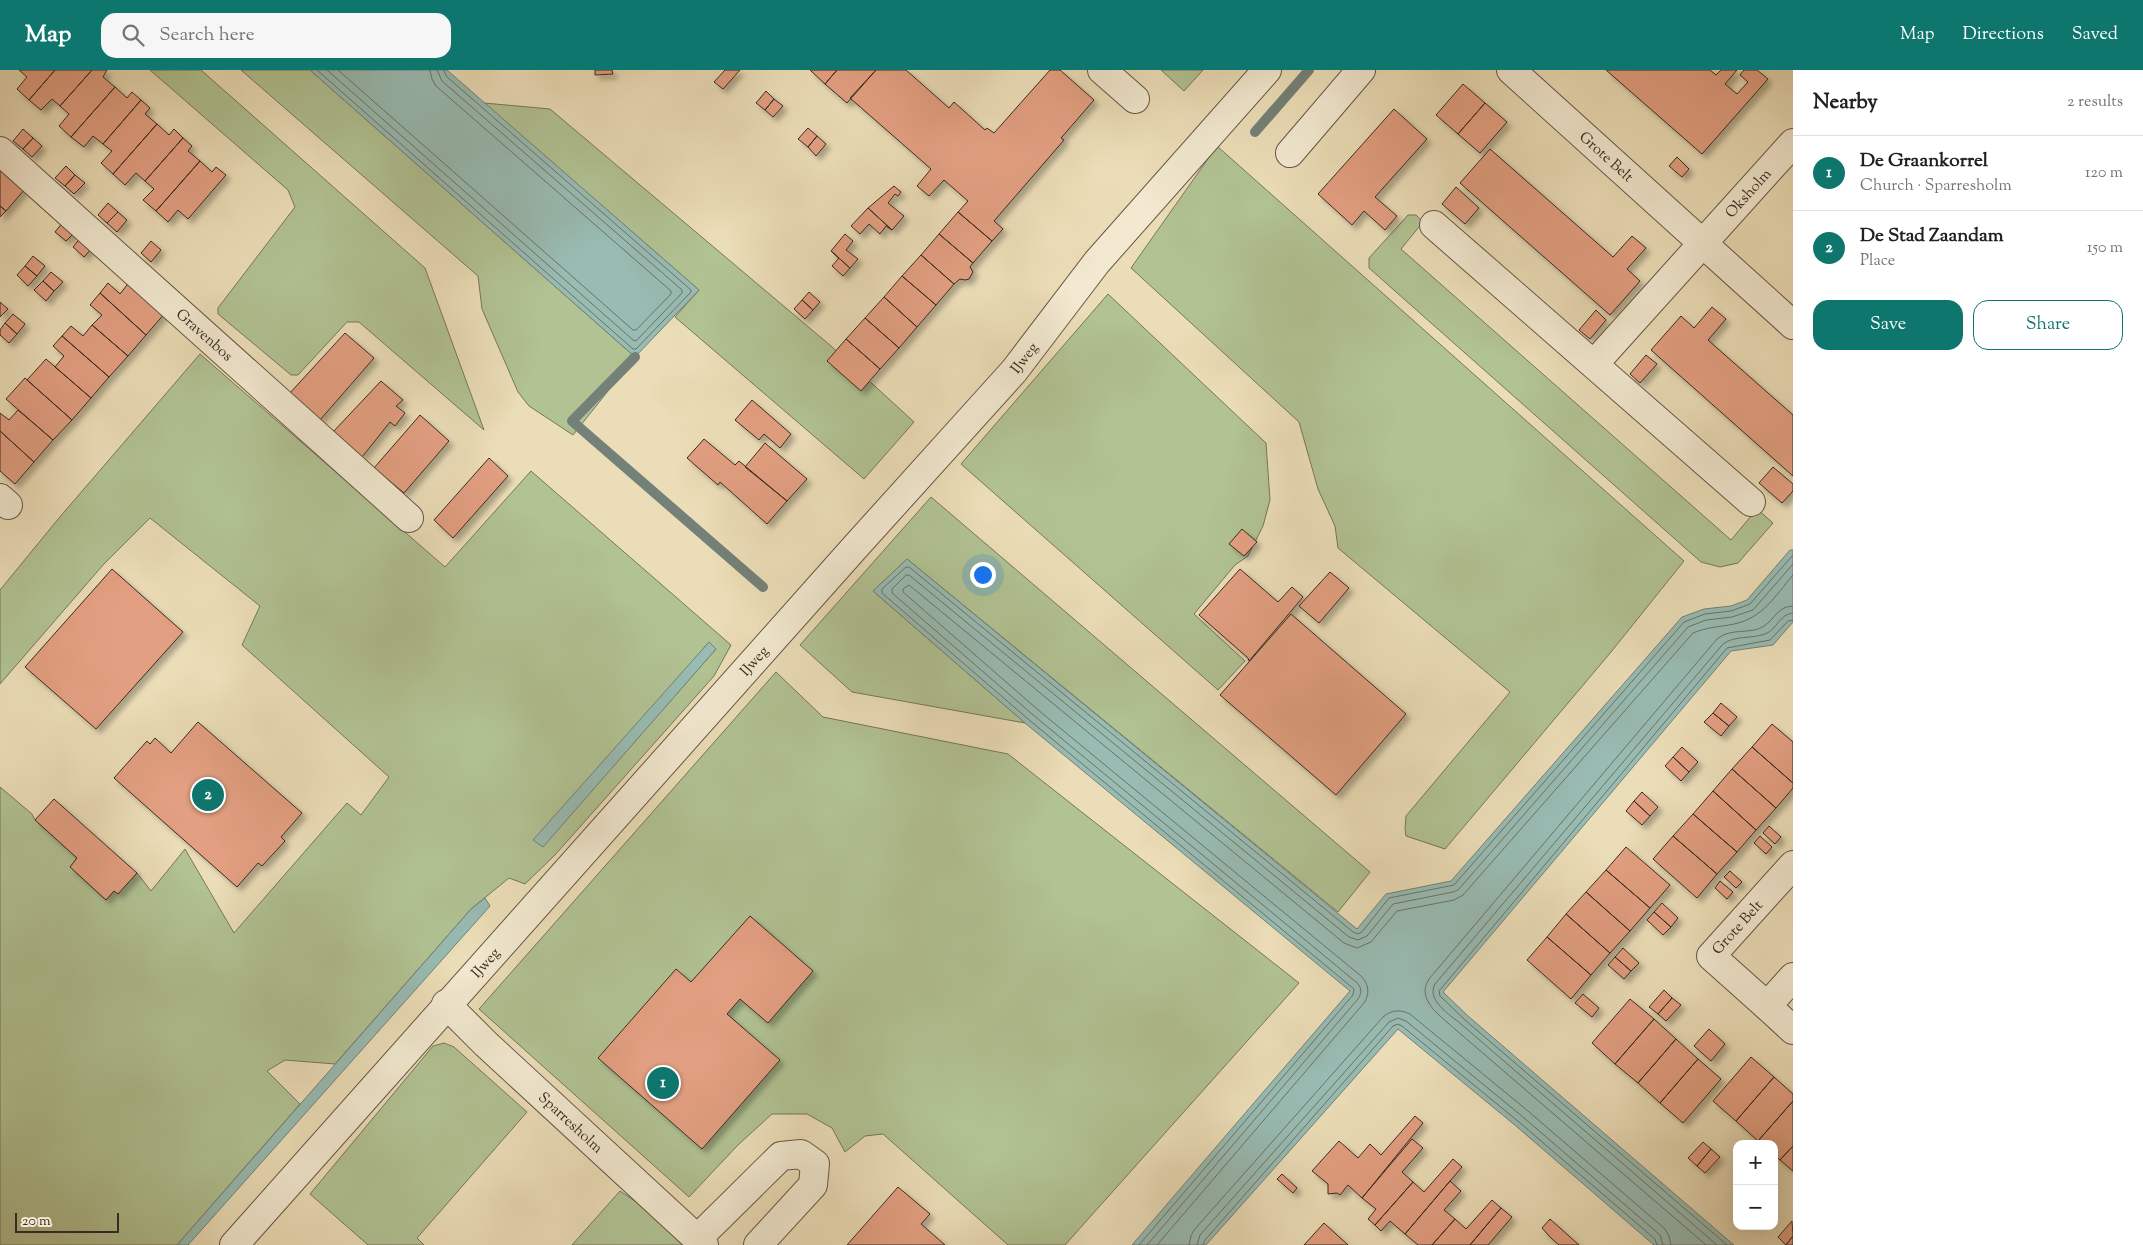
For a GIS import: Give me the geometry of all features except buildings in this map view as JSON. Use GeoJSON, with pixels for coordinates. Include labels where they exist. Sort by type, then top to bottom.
{"type":"FeatureCollection","features":[{"type":"Feature","properties":{"kind":"street"},"geometry":{"type":"LineString","coordinates":[[1102,70],[1135,99]]}},
{"type":"Feature","properties":{"kind":"street","name":"IJweg"},"geometry":{"type":"LineString","coordinates":[[234,1245],[446,1004],[1014,371],[1097,262],[1268,70]]}},
{"type":"Feature","properties":{"kind":"street"},"geometry":{"type":"LineString","coordinates":[[1290,153],[1361,70]]}},
{"type":"Feature","properties":{"kind":"street","name":"Grote Belt"},"geometry":{"type":"LineString","coordinates":[[1511,70],[1793,325]]}},
{"type":"Feature","properties":{"kind":"street","name":"Oksholm"},"geometry":{"type":"LineString","coordinates":[[1702,243],[1793,143]]}},
{"type":"Feature","properties":{"kind":"street","name":"Gravenbos"},"geometry":{"type":"LineString","coordinates":[[0,151],[409,518]]}},
{"type":"Feature","properties":{"kind":"street"},"geometry":{"type":"LineString","coordinates":[[1434,225],[1751,502]]}},
{"type":"Feature","properties":{"kind":"street"},"geometry":{"type":"LineString","coordinates":[[1594,364],[1702,243]]}},
{"type":"Feature","properties":{"kind":"street","name":"Grote Belt"},"geometry":{"type":"LineString","coordinates":[[1793,865],[1711,956],[1793,1030]]}},
{"type":"Feature","properties":{"kind":"street"},"geometry":{"type":"LineString","coordinates":[[1767,1006],[1793,977]]}},
{"type":"Feature","properties":{"kind":"street","name":"Sparresholm"},"geometry":{"type":"LineString","coordinates":[[446,1004],[486,1044],[701,1242],[780,1156],[801,1154],[815,1164],[813,1185],[758,1245]]}},
{"type":"Feature","properties":{"kind":"green space"},"geometry":{"type":"Polygon","coordinates":[[[150,70],[201,70],[425,268],[484,430],[359,322],[347,322],[298,375],[291,375],[218,314],[218,308],[295,207],[288,190],[150,70]]]}},
{"type":"Feature","properties":{"kind":"green space"},"geometry":{"type":"Polygon","coordinates":[[[241,70],[310,70],[635,357],[573,435],[529,406],[518,392],[482,309],[478,276],[241,70]]]}},
{"type":"Feature","properties":{"kind":"green space"},"geometry":{"type":"Polygon","coordinates":[[[1161,70],[1203,70],[1184,91],[1161,70]]]}},
{"type":"Feature","properties":{"kind":"green space"},"geometry":{"type":"Polygon","coordinates":[[[484,103],[550,109],[831,346],[914,422],[864,479],[675,317],[699,290],[484,103]]]}},
{"type":"Feature","properties":{"kind":"green space"},"geometry":{"type":"Polygon","coordinates":[[[1217,146],[1684,561],[1611,652],[1445,849],[1406,836],[1406,816],[1510,692],[1338,548],[1335,526],[1318,489],[1299,422],[1131,268],[1217,146]]]}},
{"type":"Feature","properties":{"kind":"green space"},"geometry":{"type":"Polygon","coordinates":[[[1408,215],[1416,215],[1423,222],[1401,249],[1731,540],[1757,509],[1773,523],[1738,563],[1720,567],[1701,562],[1369,268],[1369,258],[1408,215]]]}},
{"type":"Feature","properties":{"kind":"green space"},"geometry":{"type":"Polygon","coordinates":[[[1108,294],[1266,443],[1270,500],[1263,526],[1248,556],[1235,565],[1194,614],[1245,661],[1218,690],[961,464],[1108,294]]]}},
{"type":"Feature","properties":{"kind":"green space"},"geometry":{"type":"Polygon","coordinates":[[[200,354],[445,567],[531,471],[731,645],[714,676],[555,855],[525,884],[509,878],[471,909],[335,1064],[285,1060],[267,1071],[300,1104],[177,1245],[0,1245],[0,787],[32,814],[35,820],[77,858],[70,867],[106,900],[114,891],[118,893],[137,873],[151,891],[185,849],[234,933],[347,803],[361,815],[389,777],[242,645],[260,606],[150,518],[103,565],[0,684],[0,590],[59,518],[200,354]],[[708,643],[542,847],[716,649],[708,643]]]}},
{"type":"Feature","properties":{"kind":"green space"},"geometry":{"type":"Polygon","coordinates":[[[931,497],[1370,872],[1338,912],[907,559],[873,591],[1025,723],[852,692],[800,645],[931,497]]]}},
{"type":"Feature","properties":{"kind":"green space"},"geometry":{"type":"Polygon","coordinates":[[[776,672],[823,717],[1008,754],[1299,983],[1065,1245],[1008,1245],[883,1134],[865,1136],[845,1152],[832,1128],[807,1114],[772,1114],[738,1145],[689,1197],[479,1009],[776,672]]]}},
{"type":"Feature","properties":{"kind":"green space"},"geometry":{"type":"Polygon","coordinates":[[[444,1043],[454,1047],[527,1112],[417,1238],[424,1245],[368,1245],[310,1194],[433,1046],[444,1043]]]}},
{"type":"Feature","properties":{"kind":"green space"},"geometry":{"type":"Polygon","coordinates":[[[620,1191],[676,1229],[685,1245],[572,1245],[620,1191]]]}},
{"type":"Feature","properties":{"kind":"water"},"geometry":{"type":"Polygon","coordinates":[[[310,70],[447,70],[699,290],[635,357],[310,70]]]}},
{"type":"Feature","properties":{"kind":"water"},"geometry":{"type":"Polygon","coordinates":[[[1790,550],[1793,550],[1793,622],[1773,645],[1731,651],[1443,992],[1468,1016],[1734,1245],[1654,1245],[1516,1126],[1398,1029],[1206,1245],[1132,1245],[1350,991],[1025,723],[873,591],[907,559],[1357,929],[1386,894],[1451,881],[1682,617],[1704,609],[1731,606],[1747,600],[1790,550]]]}},
{"type":"Feature","properties":{"kind":"water"},"geometry":{"type":"Polygon","coordinates":[[[709,642],[716,649],[543,847],[533,840],[709,642]]]}},
{"type":"Feature","properties":{"kind":"water"},"geometry":{"type":"Polygon","coordinates":[[[485,898],[490,906],[188,1245],[177,1245],[471,909],[485,898]]]}},
{"type":"Feature","properties":{"kind":"waterway"},"geometry":{"type":"LineString","coordinates":[[1255,132],[1309,70]]}},
{"type":"Feature","properties":{"kind":"waterway"},"geometry":{"type":"LineString","coordinates":[[635,357],[572,421],[763,587]]}},
{"type":"Feature","properties":{"kind":"place","name":"De Stad Zaandam"},"geometry":{"type":"Point","coordinates":[208,795]}},
{"type":"Feature","properties":{"kind":"place","name":"De Graankorrel"},"geometry":{"type":"Point","coordinates":[663,1083]}}]}
